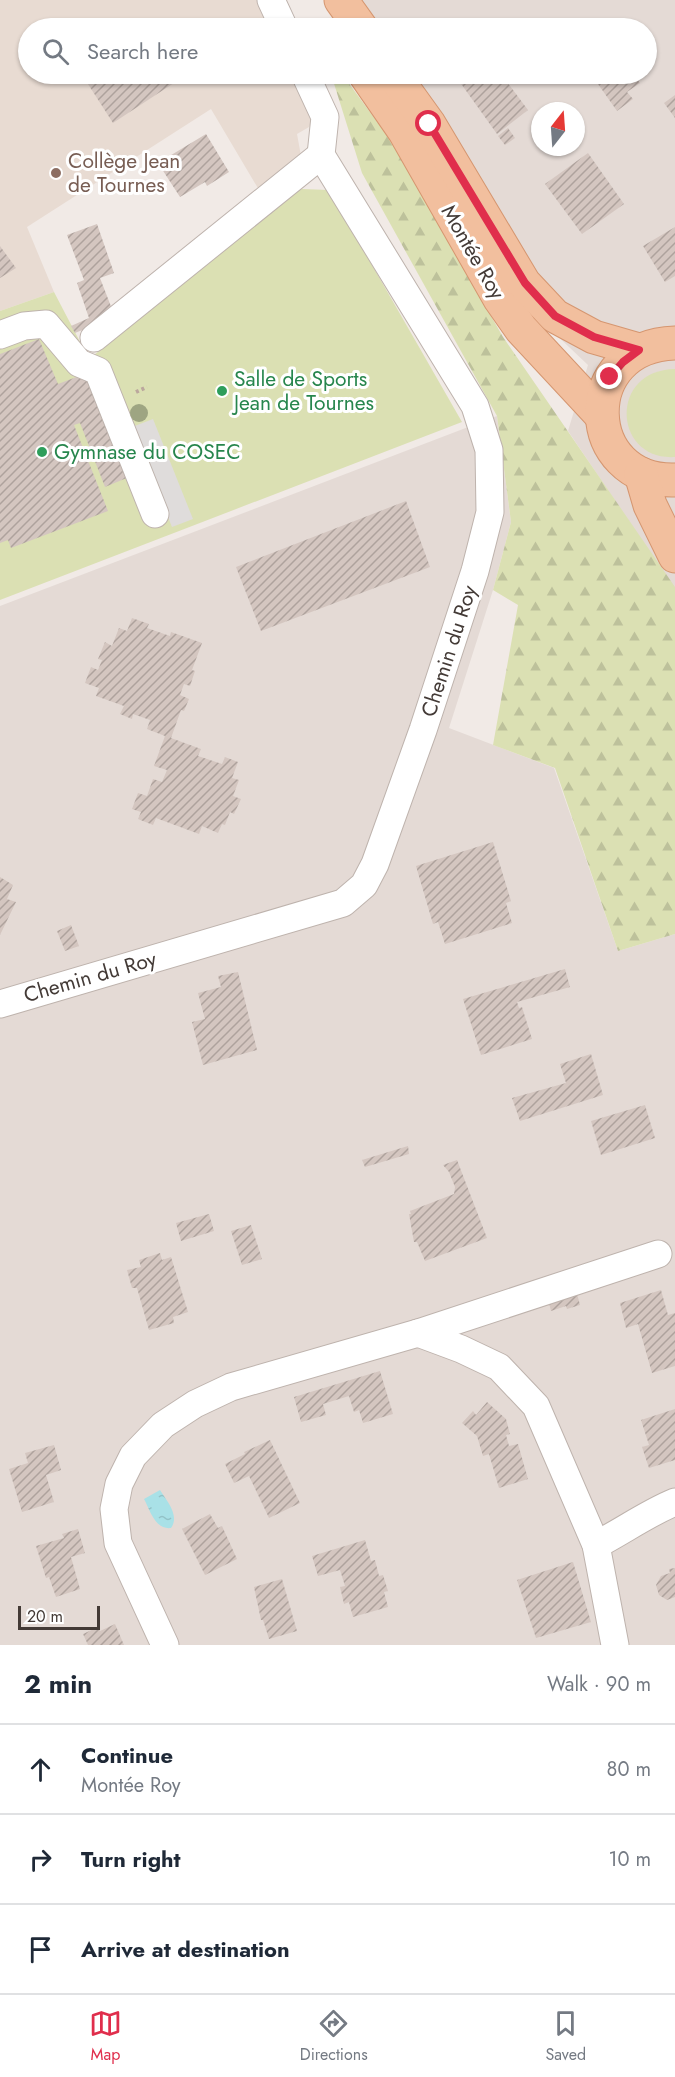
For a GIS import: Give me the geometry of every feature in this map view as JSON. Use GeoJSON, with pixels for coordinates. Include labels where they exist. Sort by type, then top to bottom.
{"type":"FeatureCollection","features":[{"type":"Feature","properties":{"kind":"main road"},"geometry":{"type":"LineString","coordinates":[[315,0],[328,18]]}},
{"type":"Feature","properties":{"kind":"main road"},"geometry":{"type":"LineString","coordinates":[[341,0],[354,18]]}},
{"type":"Feature","properties":{"kind":"main road","name":"Montée Roy"},"geometry":{"type":"LineString","coordinates":[[372,84],[405,132],[500,299],[521,329],[602,415]]}},
{"type":"Feature","properties":{"kind":"main road","name":"Montée Roy"},"geometry":{"type":"LineString","coordinates":[[400,84],[429,124],[525,283],[555,316],[594,337],[639,350]]}},
{"type":"Feature","properties":{"kind":"main road"},"geometry":{"type":"LineString","coordinates":[[675,343],[656,344],[639,350],[623,362],[610,377],[603,396],[602,415],[605,434],[613,450],[625,464],[641,474],[661,480],[675,480]]}},
{"type":"Feature","properties":{"kind":"main road"},"geometry":{"type":"LineString","coordinates":[[641,474],[650,505],[675,556]]}},
{"type":"Feature","properties":{"kind":"street"},"geometry":{"type":"LineString","coordinates":[[271,0],[279,18]]}},
{"type":"Feature","properties":{"kind":"street"},"geometry":{"type":"LineString","coordinates":[[94,338],[321,155],[325,117],[310,84]]}},
{"type":"Feature","properties":{"kind":"street","name":"Chemin du Roy"},"geometry":{"type":"LineString","coordinates":[[0,1004],[343,903],[364,885],[375,864],[423,730],[475,571],[490,512],[489,450],[476,406],[321,155]]}},
{"type":"Feature","properties":{"kind":"street"},"geometry":{"type":"LineString","coordinates":[[0,335],[24,326],[46,324],[79,363],[98,371],[155,514]]}},
{"type":"Feature","properties":{"kind":"street"},"geometry":{"type":"LineString","coordinates":[[165,1645],[118,1543],[114,1509],[119,1484],[133,1456],[163,1425],[195,1404],[231,1387],[418,1333],[658,1254]]}},
{"type":"Feature","properties":{"kind":"street"},"geometry":{"type":"LineString","coordinates":[[418,1333],[461,1349],[499,1367],[536,1406],[596,1545],[615,1645]]}},
{"type":"Feature","properties":{"kind":"street"},"geometry":{"type":"LineString","coordinates":[[596,1545],[658,1509],[675,1502]]}},
{"type":"Feature","properties":{"kind":"shaded area","name":"Collège Jean de Tournes"},"geometry":{"type":"Polygon","coordinates":[[[0,0],[258,0],[266,18],[18,18],[18,84],[298,84],[314,118],[309,127],[297,134],[301,156],[259,190],[211,109],[27,227],[54,292],[0,311],[0,0]]]}},
{"type":"Feature","properties":{"kind":"shaded area"},"geometry":{"type":"Polygon","coordinates":[[[328,0],[675,0],[675,589],[568,431],[588,365],[531,311],[386,84],[657,84],[657,18],[341,18],[328,0]]]}},
{"type":"Feature","properties":{"kind":"shaded area"},"geometry":{"type":"Polygon","coordinates":[[[497,416],[511,522],[493,590],[449,728],[554,768],[618,951],[675,934],[675,1645],[0,1645],[0,606],[497,416]]]}},
{"type":"Feature","properties":{"kind":"shaded area"},"geometry":{"type":"Polygon","coordinates":[[[153,419],[193,519],[172,527],[132,427],[153,419]]]}},
{"type":"Feature","properties":{"kind":"green space"},"geometry":{"type":"Polygon","coordinates":[[[334,84],[349,84],[389,138],[503,337],[675,587],[675,934],[618,951],[555,768],[493,745],[518,605],[493,590],[511,522],[497,416],[362,173],[334,84]]]}},
{"type":"Feature","properties":{"kind":"green space","name":"Salle de Sports Jean de Tournes"},"geometry":{"type":"Polygon","coordinates":[[[302,189],[329,190],[462,422],[0,600],[0,311],[54,292],[89,359],[134,323],[136,310],[264,200],[302,189]]]}},
{"type":"Feature","properties":{"kind":"green space"},"geometry":{"type":"Polygon","coordinates":[[[675,369],[675,457],[654,454],[639,445],[630,431],[627,415],[629,398],[638,384],[653,373],[675,369]]]}},
{"type":"Feature","properties":{"kind":"water"},"geometry":{"type":"Polygon","coordinates":[[[160,1490],[173,1514],[171,1528],[165,1528],[157,1523],[144,1499],[160,1490]]]}},
{"type":"Feature","properties":{"kind":"building"},"geometry":{"type":"Polygon","coordinates":[[[88,84],[172,84],[113,123],[88,84]]]}},
{"type":"Feature","properties":{"kind":"building"},"geometry":{"type":"Polygon","coordinates":[[[461,84],[508,84],[528,110],[497,134],[461,84]]]}},
{"type":"Feature","properties":{"kind":"building"},"geometry":{"type":"Polygon","coordinates":[[[598,84],[639,84],[627,92],[633,99],[617,111],[598,84]]]}},
{"type":"Feature","properties":{"kind":"building"},"geometry":{"type":"Polygon","coordinates":[[[675,95],[675,118],[664,103],[675,95]]]}},
{"type":"Feature","properties":{"kind":"building"},"geometry":{"type":"Polygon","coordinates":[[[508,128],[515,138],[505,145],[498,136],[508,128]]]}},
{"type":"Feature","properties":{"kind":"building"},"geometry":{"type":"Polygon","coordinates":[[[206,134],[229,172],[207,186],[205,182],[180,197],[158,163],[206,134]]]}},
{"type":"Feature","properties":{"kind":"building"},"geometry":{"type":"Polygon","coordinates":[[[588,153],[624,204],[582,234],[545,184],[588,153]]]}},
{"type":"Feature","properties":{"kind":"building"},"geometry":{"type":"Polygon","coordinates":[[[97,224],[114,273],[100,278],[112,309],[92,326],[75,333],[71,326],[89,318],[77,283],[84,280],[67,235],[97,224]]]}},
{"type":"Feature","properties":{"kind":"building"},"geometry":{"type":"Polygon","coordinates":[[[675,227],[675,276],[665,282],[643,246],[675,227]]]}},
{"type":"Feature","properties":{"kind":"building"},"geometry":{"type":"Polygon","coordinates":[[[0,246],[16,268],[0,278],[0,246]]]}},
{"type":"Feature","properties":{"kind":"building","name":"Gymnase du COSEC"},"geometry":{"type":"Polygon","coordinates":[[[39,339],[58,384],[87,373],[129,477],[105,487],[80,423],[74,425],[108,511],[11,548],[8,540],[0,543],[0,354],[39,339]]]}},
{"type":"Feature","properties":{"kind":"building"},"geometry":{"type":"Polygon","coordinates":[[[406,501],[430,567],[261,631],[236,567],[406,501]]]}},
{"type":"Feature","properties":{"kind":"building"},"geometry":{"type":"Polygon","coordinates":[[[132,618],[149,624],[147,628],[170,636],[171,632],[202,643],[192,670],[195,671],[190,686],[184,684],[180,695],[189,699],[184,711],[181,710],[171,738],[201,749],[198,756],[222,764],[225,757],[238,762],[232,778],[239,780],[233,796],[241,799],[234,814],[230,812],[225,825],[222,824],[218,833],[202,826],[199,834],[156,818],[153,825],[138,819],[141,812],[132,809],[138,793],[147,796],[153,779],[162,782],[167,770],[154,766],[165,736],[147,729],[150,720],[133,714],[132,719],[120,714],[124,706],[96,696],[99,688],[85,683],[91,667],[98,670],[102,660],[98,659],[105,642],[112,646],[119,628],[127,631],[132,618]]]}},
{"type":"Feature","properties":{"kind":"building"},"geometry":{"type":"Polygon","coordinates":[[[493,842],[511,901],[506,903],[512,923],[445,944],[438,922],[433,924],[416,866],[493,842]]]}},
{"type":"Feature","properties":{"kind":"building"},"geometry":{"type":"Polygon","coordinates":[[[0,877],[13,885],[7,899],[16,902],[0,935],[0,877]]]}},
{"type":"Feature","properties":{"kind":"building"},"geometry":{"type":"Polygon","coordinates":[[[71,925],[79,946],[65,951],[57,931],[71,925]]]}},
{"type":"Feature","properties":{"kind":"building"},"geometry":{"type":"Polygon","coordinates":[[[565,969],[570,987],[517,1002],[519,1008],[522,1007],[532,1039],[481,1055],[463,999],[565,969]]]}},
{"type":"Feature","properties":{"kind":"building"},"geometry":{"type":"Polygon","coordinates":[[[238,972],[257,1050],[203,1065],[192,1022],[205,1019],[198,993],[221,987],[218,976],[238,972]]]}},
{"type":"Feature","properties":{"kind":"building"},"geometry":{"type":"Polygon","coordinates":[[[591,1054],[603,1095],[520,1121],[512,1098],[566,1083],[560,1064],[591,1054]]]}},
{"type":"Feature","properties":{"kind":"building"},"geometry":{"type":"Polygon","coordinates":[[[645,1105],[655,1138],[601,1155],[591,1121],[645,1105]]]}},
{"type":"Feature","properties":{"kind":"building"},"geometry":{"type":"Polygon","coordinates":[[[408,1146],[409,1154],[365,1167],[362,1160],[408,1146]]]}},
{"type":"Feature","properties":{"kind":"building"},"geometry":{"type":"Polygon","coordinates":[[[457,1160],[487,1238],[425,1261],[417,1242],[414,1242],[409,1214],[411,1214],[410,1211],[454,1194],[455,1187],[449,1172],[443,1165],[457,1160]]]}},
{"type":"Feature","properties":{"kind":"building"},"geometry":{"type":"Polygon","coordinates":[[[209,1214],[214,1231],[181,1241],[176,1223],[209,1214]]]}},
{"type":"Feature","properties":{"kind":"building"},"geometry":{"type":"Polygon","coordinates":[[[251,1225],[262,1259],[242,1265],[231,1231],[251,1225]]]}},
{"type":"Feature","properties":{"kind":"building"},"geometry":{"type":"Polygon","coordinates":[[[160,1253],[162,1260],[171,1257],[188,1312],[173,1317],[174,1323],[149,1330],[137,1288],[132,1288],[127,1270],[141,1267],[139,1260],[160,1253]]]}},
{"type":"Feature","properties":{"kind":"building"},"geometry":{"type":"Polygon","coordinates":[[[576,1290],[580,1305],[567,1309],[566,1306],[551,1311],[548,1299],[576,1290]]]}},
{"type":"Feature","properties":{"kind":"building"},"geometry":{"type":"Polygon","coordinates":[[[661,1290],[668,1315],[675,1313],[675,1366],[652,1373],[638,1324],[626,1328],[620,1303],[661,1290]]]}},
{"type":"Feature","properties":{"kind":"building"},"geometry":{"type":"Polygon","coordinates":[[[380,1371],[393,1414],[363,1423],[359,1410],[354,1412],[349,1396],[323,1404],[326,1415],[301,1422],[294,1397],[380,1371]]]}},
{"type":"Feature","properties":{"kind":"building"},"geometry":{"type":"Polygon","coordinates":[[[487,1402],[506,1419],[510,1434],[506,1435],[509,1446],[518,1444],[528,1479],[499,1488],[489,1454],[483,1456],[477,1436],[462,1423],[473,1411],[476,1415],[487,1402]]]}},
{"type":"Feature","properties":{"kind":"building"},"geometry":{"type":"Polygon","coordinates":[[[675,1409],[675,1460],[649,1468],[642,1447],[649,1445],[641,1420],[675,1409]]]}},
{"type":"Feature","properties":{"kind":"building"},"geometry":{"type":"Polygon","coordinates":[[[270,1440],[300,1503],[269,1518],[249,1476],[234,1483],[225,1464],[270,1440]]]}},
{"type":"Feature","properties":{"kind":"building"},"geometry":{"type":"Polygon","coordinates":[[[54,1445],[61,1470],[46,1475],[54,1502],[22,1512],[9,1469],[28,1463],[25,1453],[54,1445]]]}},
{"type":"Feature","properties":{"kind":"building"},"geometry":{"type":"Polygon","coordinates":[[[210,1514],[218,1528],[222,1526],[237,1559],[205,1575],[182,1529],[210,1514]]]}},
{"type":"Feature","properties":{"kind":"building"},"geometry":{"type":"Polygon","coordinates":[[[78,1529],[85,1553],[71,1557],[80,1589],[56,1597],[49,1577],[46,1578],[36,1546],[64,1538],[62,1534],[78,1529]]]}},
{"type":"Feature","properties":{"kind":"building"},"geometry":{"type":"Polygon","coordinates":[[[365,1540],[371,1561],[375,1560],[379,1576],[383,1575],[388,1591],[384,1592],[388,1607],[353,1617],[349,1602],[344,1604],[340,1587],[345,1586],[340,1570],[318,1576],[312,1556],[365,1540]]]}},
{"type":"Feature","properties":{"kind":"building"},"geometry":{"type":"Polygon","coordinates":[[[573,1562],[591,1622],[536,1638],[517,1580],[573,1562]]]}},
{"type":"Feature","properties":{"kind":"building"},"geometry":{"type":"Polygon","coordinates":[[[675,1568],[675,1597],[667,1600],[659,1595],[656,1585],[661,1576],[670,1573],[669,1569],[675,1568]]]}},
{"type":"Feature","properties":{"kind":"building"},"geometry":{"type":"Polygon","coordinates":[[[282,1579],[297,1631],[269,1639],[263,1620],[261,1620],[254,1587],[282,1579]]]}},
{"type":"Feature","properties":{"kind":"building"},"geometry":{"type":"Polygon","coordinates":[[[115,1624],[124,1645],[88,1645],[83,1634],[98,1627],[100,1631],[115,1624]]]}},
{"type":"Feature","properties":{"kind":"place","name":"Collège Jean de Tournes"},"geometry":{"type":"Point","coordinates":[56,173]}},
{"type":"Feature","properties":{"kind":"place","name":"Salle de Sports Jean de Tournes"},"geometry":{"type":"Point","coordinates":[222,391]}},
{"type":"Feature","properties":{"kind":"place","name":"Gymnase du COSEC"},"geometry":{"type":"Point","coordinates":[42,452]}},
{"type":"Feature","properties":{"kind":"route"},"geometry":{"type":"LineString","coordinates":[[429,124],[525,283],[555,316],[594,337],[639,350],[623,362],[610,377]]}}]}
